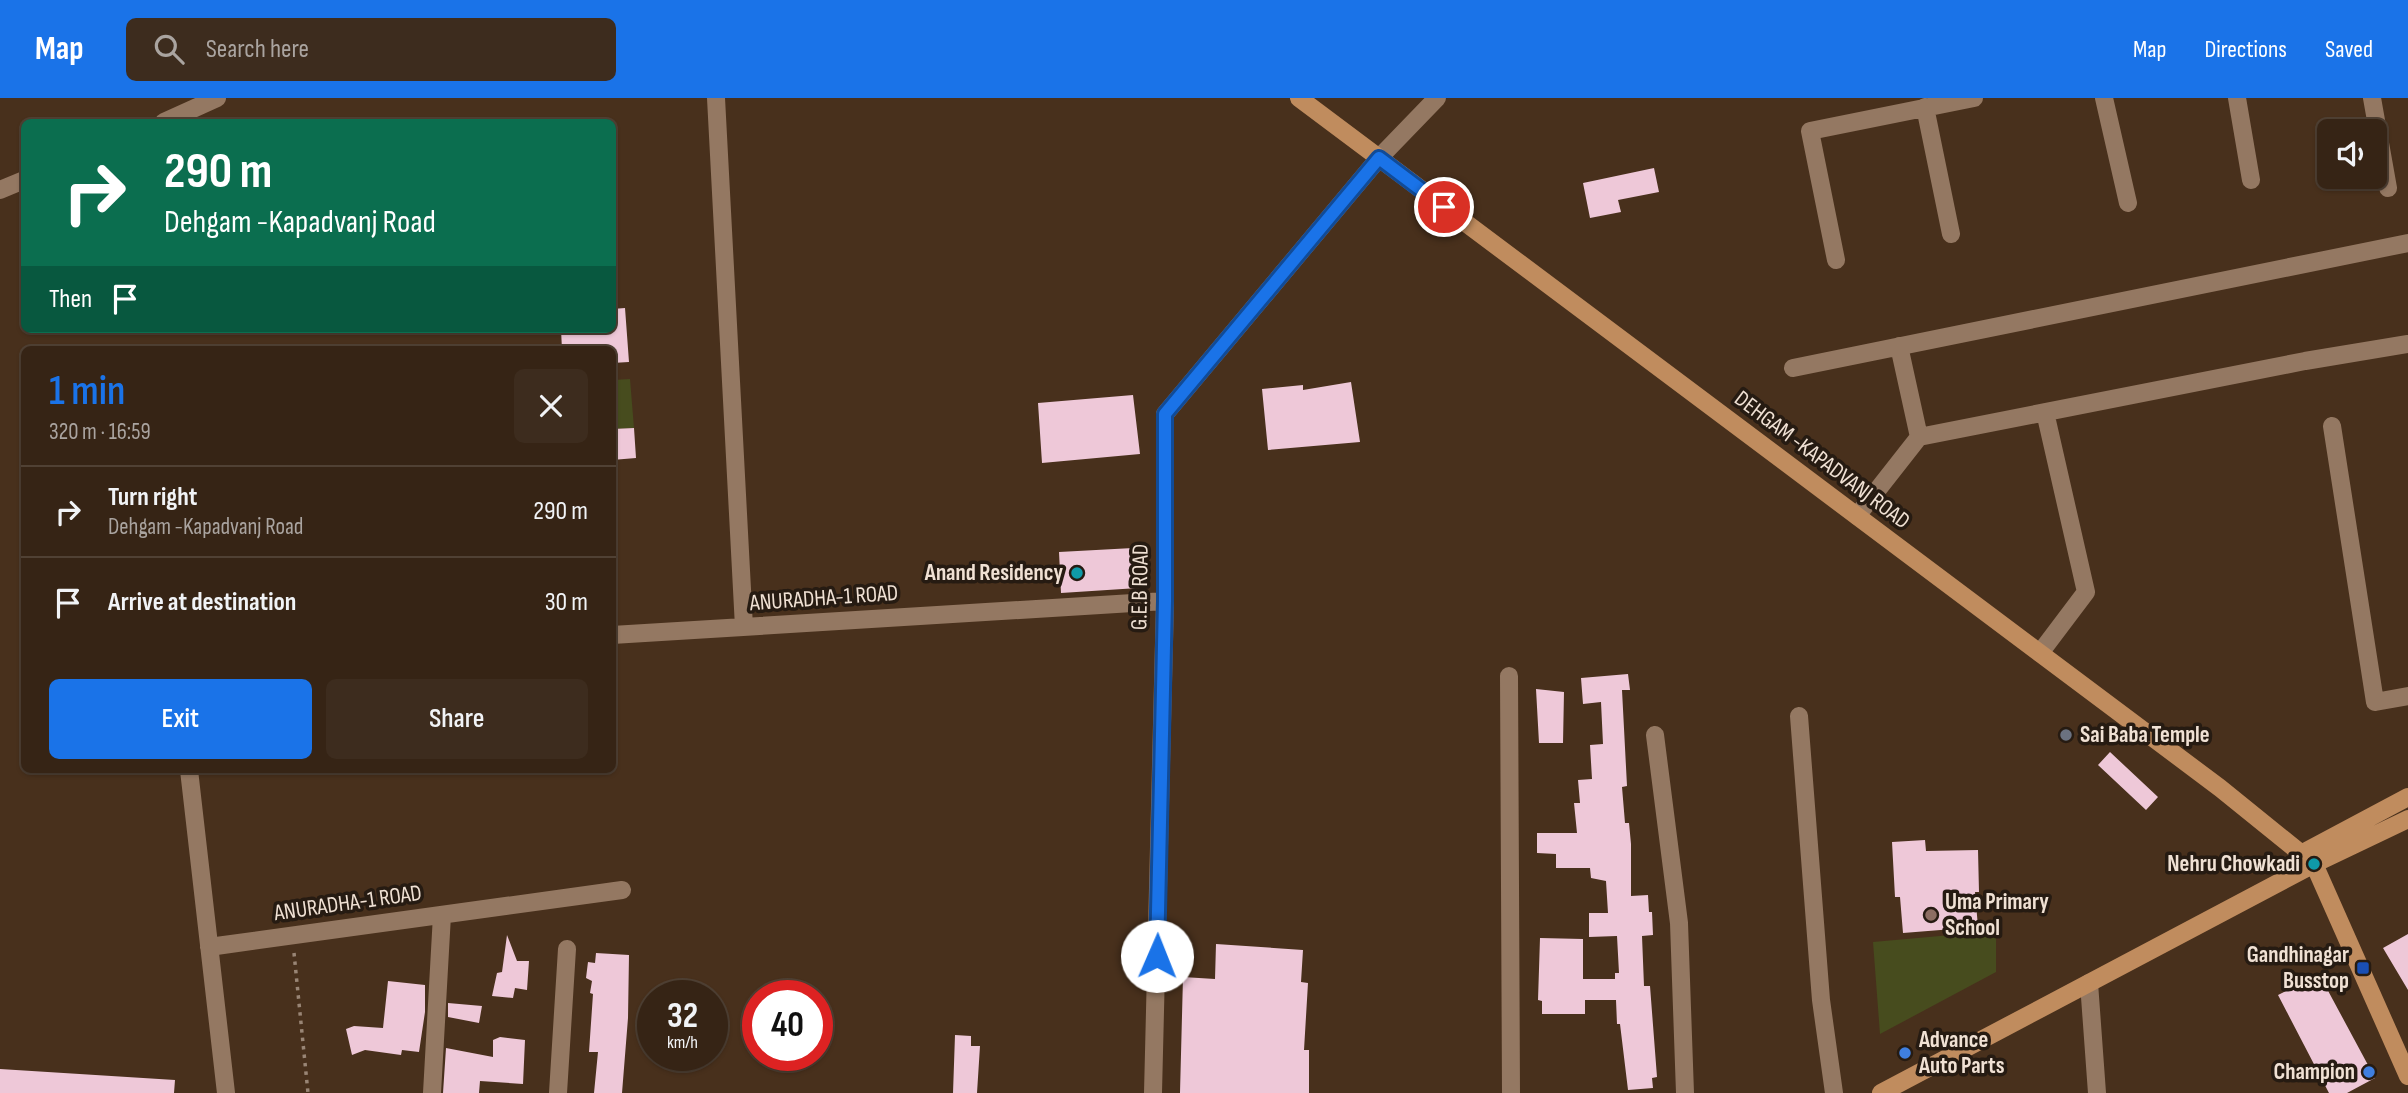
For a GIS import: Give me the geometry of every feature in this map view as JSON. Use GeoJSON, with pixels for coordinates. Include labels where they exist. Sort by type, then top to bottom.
{"type":"FeatureCollection","features":[{"type":"Feature","properties":{"kind":"main road","name":"DEHGAM -KAPADVANJ ROAD"},"geometry":{"type":"LineString","coordinates":[[1299,98],[2220,788],[2307,859]]}},
{"type":"Feature","properties":{"kind":"main road"},"geometry":{"type":"LineString","coordinates":[[1881,1093],[2089,983],[2307,859],[2408,797]]}},
{"type":"Feature","properties":{"kind":"main road"},"geometry":{"type":"LineString","coordinates":[[2307,859],[2408,818]]}},
{"type":"Feature","properties":{"kind":"main road"},"geometry":{"type":"LineString","coordinates":[[2307,859],[2408,1076]]}},
{"type":"Feature","properties":{"kind":"street"},"geometry":{"type":"LineString","coordinates":[[171,119],[217,98]]}},
{"type":"Feature","properties":{"kind":"street"},"geometry":{"type":"LineString","coordinates":[[716,98],[744,627]]}},
{"type":"Feature","properties":{"kind":"street","name":"G.E.B ROAD"},"geometry":{"type":"LineString","coordinates":[[1153,1093],[1165,601],[1165,414],[1379,158],[1437,98]]}},
{"type":"Feature","properties":{"kind":"street"},"geometry":{"type":"LineString","coordinates":[[1836,260],[1810,131],[1974,98]]}},
{"type":"Feature","properties":{"kind":"street"},"geometry":{"type":"LineString","coordinates":[[2105,98],[2128,203]]}},
{"type":"Feature","properties":{"kind":"street"},"geometry":{"type":"LineString","coordinates":[[2237,98],[2251,180]]}},
{"type":"Feature","properties":{"kind":"street"},"geometry":{"type":"LineString","coordinates":[[2372,98],[2388,188]]}},
{"type":"Feature","properties":{"kind":"street"},"geometry":{"type":"LineString","coordinates":[[1926,107],[1951,234]]}},
{"type":"Feature","properties":{"kind":"street"},"geometry":{"type":"LineString","coordinates":[[0,190],[21,181]]}},
{"type":"Feature","properties":{"kind":"street"},"geometry":{"type":"LineString","coordinates":[[1793,368],[2408,243]]}},
{"type":"Feature","properties":{"kind":"street"},"geometry":{"type":"LineString","coordinates":[[1857,516],[1919,437],[2305,361],[2408,344]]}},
{"type":"Feature","properties":{"kind":"street"},"geometry":{"type":"LineString","coordinates":[[1899,346],[1919,437]]}},
{"type":"Feature","properties":{"kind":"street"},"geometry":{"type":"LineString","coordinates":[[2040,653],[2086,592],[2045,412]]}},
{"type":"Feature","properties":{"kind":"street"},"geometry":{"type":"LineString","coordinates":[[2332,426],[2375,702],[2408,696]]}},
{"type":"Feature","properties":{"kind":"street","name":"ANURADHA-1 ROAD"},"geometry":{"type":"LineString","coordinates":[[616,635],[1165,601]]}},
{"type":"Feature","properties":{"kind":"street"},"geometry":{"type":"LineString","coordinates":[[1509,676],[1511,1093]]}},
{"type":"Feature","properties":{"kind":"street"},"geometry":{"type":"LineString","coordinates":[[1799,716],[1821,1000],[1834,1093]]}},
{"type":"Feature","properties":{"kind":"street"},"geometry":{"type":"LineString","coordinates":[[1655,735],[1679,923],[1685,1093]]}},
{"type":"Feature","properties":{"kind":"street"},"geometry":{"type":"LineString","coordinates":[[190,773],[226,1093]]}},
{"type":"Feature","properties":{"kind":"street"},"geometry":{"type":"LineString","coordinates":[[442,915],[622,890]]}},
{"type":"Feature","properties":{"kind":"street","name":"ANURADHA-1 ROAD"},"geometry":{"type":"LineString","coordinates":[[209,947],[442,915],[432,1093]]}},
{"type":"Feature","properties":{"kind":"street"},"geometry":{"type":"LineString","coordinates":[[558,1093],[566,949]]}},
{"type":"Feature","properties":{"kind":"street"},"geometry":{"type":"LineString","coordinates":[[2089,983],[2097,1093]]}},
{"type":"Feature","properties":{"kind":"path"},"geometry":{"type":"LineString","coordinates":[[293,936],[296,994],[308,1093]]}},
{"type":"Feature","properties":{"kind":"green space"},"geometry":{"type":"Polygon","coordinates":[[[630,379],[634,428],[616,429],[616,380],[630,379]]]}},
{"type":"Feature","properties":{"kind":"green space"},"geometry":{"type":"Polygon","coordinates":[[[1996,931],[1996,972],[1880,1034],[1873,942],[1996,931]]]}},
{"type":"Feature","properties":{"kind":"building"},"geometry":{"type":"Polygon","coordinates":[[[1654,168],[1659,192],[1618,200],[1621,212],[1590,218],[1583,183],[1654,168]]]}},
{"type":"Feature","properties":{"kind":"building"},"geometry":{"type":"Polygon","coordinates":[[[625,308],[629,362],[616,363],[616,346],[562,346],[561,333],[616,333],[616,309],[625,308]]]}},
{"type":"Feature","properties":{"kind":"building"},"geometry":{"type":"Polygon","coordinates":[[[1351,382],[1360,442],[1268,450],[1262,389],[1303,385],[1303,390],[1351,382]]]}},
{"type":"Feature","properties":{"kind":"building"},"geometry":{"type":"Polygon","coordinates":[[[1133,395],[1140,454],[1042,463],[1038,403],[1133,395]]]}},
{"type":"Feature","properties":{"kind":"building"},"geometry":{"type":"Polygon","coordinates":[[[634,428],[636,458],[616,460],[616,429],[634,428]]]}},
{"type":"Feature","properties":{"kind":"building"},"geometry":{"type":"Polygon","coordinates":[[[1133,548],[1138,588],[1061,593],[1059,552],[1133,548]]]}},
{"type":"Feature","properties":{"kind":"building"},"geometry":{"type":"Polygon","coordinates":[[[1628,674],[1630,690],[1622,690],[1627,786],[1622,787],[1625,823],[1629,823],[1631,844],[1631,896],[1648,895],[1649,912],[1652,912],[1653,935],[1642,936],[1644,986],[1650,986],[1657,1077],[1652,1078],[1653,1088],[1628,1090],[1620,1024],[1617,1024],[1616,1000],[1585,1000],[1585,1014],[1542,1014],[1542,1001],[1538,1000],[1540,938],[1583,939],[1583,979],[1615,979],[1615,973],[1619,973],[1617,936],[1589,937],[1589,913],[1608,913],[1606,881],[1591,878],[1590,868],[1556,868],[1556,854],[1537,853],[1537,833],[1577,833],[1574,803],[1580,803],[1578,780],[1592,779],[1590,745],[1603,744],[1601,702],[1583,704],[1581,678],[1628,674]]]}},
{"type":"Feature","properties":{"kind":"building"},"geometry":{"type":"Polygon","coordinates":[[[1536,689],[1564,692],[1563,743],[1539,743],[1536,689]]]}},
{"type":"Feature","properties":{"kind":"building"},"geometry":{"type":"Polygon","coordinates":[[[2110,752],[2158,797],[2146,810],[2098,765],[2110,752]]]}},
{"type":"Feature","properties":{"kind":"building"},"geometry":{"type":"Polygon","coordinates":[[[1925,840],[1926,851],[1978,850],[1979,892],[1975,892],[1978,927],[1903,933],[1900,897],[1895,897],[1892,842],[1925,840]]]}},
{"type":"Feature","properties":{"kind":"building"},"geometry":{"type":"Polygon","coordinates":[[[2408,934],[2408,990],[2383,948],[2408,934]]]}},
{"type":"Feature","properties":{"kind":"building"},"geometry":{"type":"Polygon","coordinates":[[[507,935],[517,961],[529,961],[527,990],[515,988],[513,998],[492,996],[497,973],[502,972],[507,935]]]}},
{"type":"Feature","properties":{"kind":"building"},"geometry":{"type":"Polygon","coordinates":[[[1216,944],[1303,950],[1301,982],[1308,983],[1304,1050],[1309,1050],[1309,1093],[1180,1093],[1183,977],[1215,979],[1216,944]]]}},
{"type":"Feature","properties":{"kind":"building"},"geometry":{"type":"Polygon","coordinates":[[[596,953],[629,955],[628,1018],[622,1093],[594,1093],[598,1052],[589,1052],[593,994],[590,993],[592,981],[586,978],[588,962],[595,963],[596,953]]]}},
{"type":"Feature","properties":{"kind":"building"},"geometry":{"type":"Polygon","coordinates":[[[2319,974],[2375,1078],[2347,1093],[2329,1093],[2278,995],[2319,974]]]}},
{"type":"Feature","properties":{"kind":"building"},"geometry":{"type":"Polygon","coordinates":[[[388,981],[425,985],[425,1012],[419,1052],[402,1050],[401,1055],[365,1050],[352,1055],[346,1029],[354,1026],[383,1028],[388,981]]]}},
{"type":"Feature","properties":{"kind":"building"},"geometry":{"type":"Polygon","coordinates":[[[448,1003],[482,1006],[479,1023],[448,1017],[448,1003]]]}},
{"type":"Feature","properties":{"kind":"building"},"geometry":{"type":"Polygon","coordinates":[[[955,1035],[971,1036],[971,1046],[980,1046],[977,1093],[953,1093],[955,1035]]]}},
{"type":"Feature","properties":{"kind":"building"},"geometry":{"type":"Polygon","coordinates":[[[500,1037],[525,1040],[523,1084],[480,1081],[479,1093],[443,1093],[446,1048],[493,1057],[493,1040],[500,1037]]]}},
{"type":"Feature","properties":{"kind":"building"},"geometry":{"type":"Polygon","coordinates":[[[0,1069],[175,1080],[174,1093],[0,1093],[0,1069]]]}},
{"type":"Feature","properties":{"kind":"place","name":"Anand Residency"},"geometry":{"type":"Point","coordinates":[1077,573]}},
{"type":"Feature","properties":{"kind":"place","name":"Sai Baba Temple"},"geometry":{"type":"Point","coordinates":[2066,735]}},
{"type":"Feature","properties":{"kind":"place","name":"Nehru Chowkadi"},"geometry":{"type":"Point","coordinates":[2314,864]}},
{"type":"Feature","properties":{"kind":"place","name":"Uma Primary School"},"geometry":{"type":"Point","coordinates":[1931,915]}},
{"type":"Feature","properties":{"kind":"place","name":"Gandhinagar Busstop"},"geometry":{"type":"Point","coordinates":[2363,968]}},
{"type":"Feature","properties":{"kind":"place","name":"Advance Auto Parts"},"geometry":{"type":"Point","coordinates":[1905,1053]}},
{"type":"Feature","properties":{"kind":"place","name":"Champion"},"geometry":{"type":"Point","coordinates":[2369,1072]}},
{"type":"Feature","properties":{"kind":"route"},"geometry":{"type":"LineString","coordinates":[[1157,956],[1165,601],[1165,414],[1379,158],[1444,207]]}}]}
